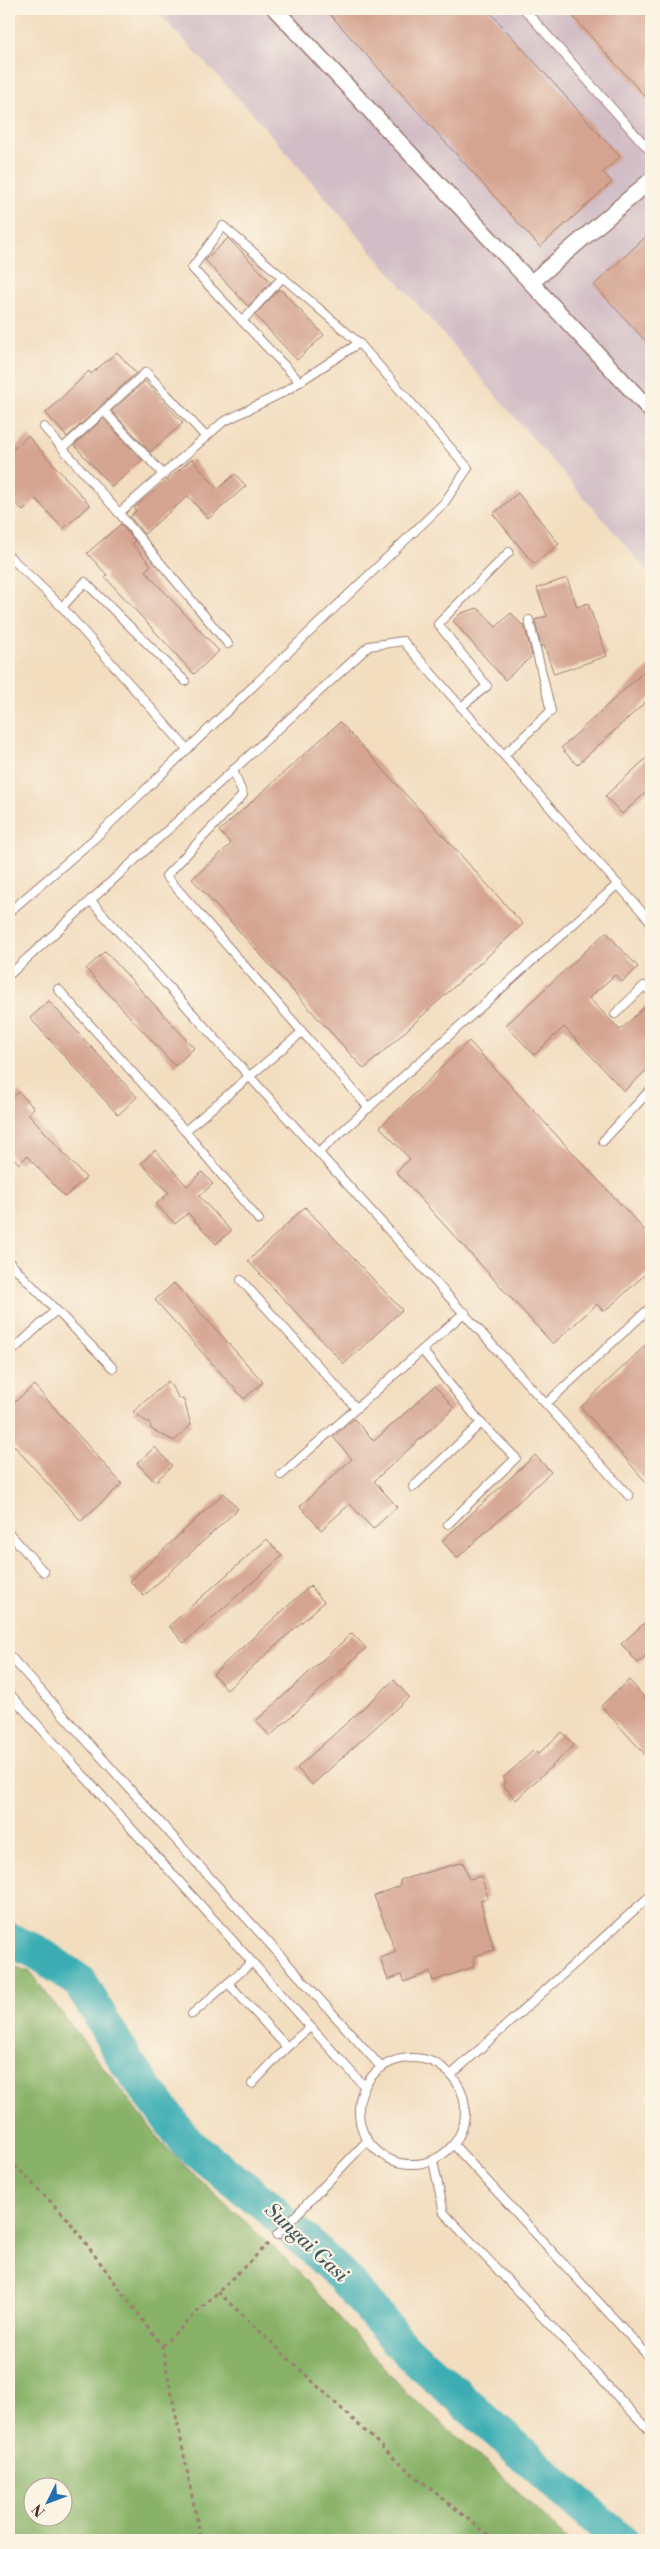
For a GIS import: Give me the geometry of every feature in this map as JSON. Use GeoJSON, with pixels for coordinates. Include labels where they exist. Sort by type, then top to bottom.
{"type":"FeatureCollection","features":[{"type":"Feature","properties":{"kind":"street"},"geometry":{"type":"LineString","coordinates":[[275,9],[651,411]]}},
{"type":"Feature","properties":{"kind":"street"},"geometry":{"type":"LineString","coordinates":[[532,282],[651,180]]}},
{"type":"Feature","properties":{"kind":"lane"},"geometry":{"type":"LineString","coordinates":[[524,9],[651,152]]}},
{"type":"Feature","properties":{"kind":"lane"},"geometry":{"type":"LineString","coordinates":[[9,912],[94,839],[444,503],[468,468],[359,343],[223,226],[192,268],[300,382]]}},
{"type":"Feature","properties":{"kind":"lane"},"geometry":{"type":"LineString","coordinates":[[242,321],[283,277]]}},
{"type":"Feature","properties":{"kind":"lane"},"geometry":{"type":"LineString","coordinates":[[119,512],[223,422],[284,392],[359,343]]}},
{"type":"Feature","properties":{"kind":"lane"},"geometry":{"type":"LineString","coordinates":[[63,448],[146,372],[206,437]]}},
{"type":"Feature","properties":{"kind":"lane"},"geometry":{"type":"LineString","coordinates":[[104,411],[163,474]]}},
{"type":"Feature","properties":{"kind":"lane"},"geometry":{"type":"LineString","coordinates":[[44,427],[119,512],[228,644]]}},
{"type":"Feature","properties":{"kind":"lane"},"geometry":{"type":"LineString","coordinates":[[461,707],[486,686],[438,624],[509,552]]}},
{"type":"Feature","properties":{"kind":"lane"},"geometry":{"type":"LineString","coordinates":[[9,556],[62,607],[187,749]]}},
{"type":"Feature","properties":{"kind":"lane"},"geometry":{"type":"LineString","coordinates":[[62,607],[85,582],[185,681]]}},
{"type":"Feature","properties":{"kind":"lane"},"geometry":{"type":"LineString","coordinates":[[504,754],[551,711],[529,620]]}},
{"type":"Feature","properties":{"kind":"lane"},"geometry":{"type":"LineString","coordinates":[[9,974],[369,646],[403,641],[651,922]]}},
{"type":"Feature","properties":{"kind":"lane"},"geometry":{"type":"LineString","coordinates":[[233,770],[243,795],[166,876],[369,1108]]}},
{"type":"Feature","properties":{"kind":"lane"},"geometry":{"type":"LineString","coordinates":[[320,1152],[618,884]]}},
{"type":"Feature","properties":{"kind":"lane"},"geometry":{"type":"LineString","coordinates":[[90,900],[465,1312],[629,1496]]}},
{"type":"Feature","properties":{"kind":"lane"},"geometry":{"type":"LineString","coordinates":[[615,1014],[644,986],[651,992]]}},
{"type":"Feature","properties":{"kind":"lane"},"geometry":{"type":"LineString","coordinates":[[58,990],[185,1131],[260,1220]]}},
{"type":"Feature","properties":{"kind":"lane"},"geometry":{"type":"LineString","coordinates":[[185,1131],[302,1032]]}},
{"type":"Feature","properties":{"kind":"lane"},"geometry":{"type":"LineString","coordinates":[[603,1141],[651,1089]]}},
{"type":"Feature","properties":{"kind":"lane"},"geometry":{"type":"LineString","coordinates":[[9,1262],[113,1368]]}},
{"type":"Feature","properties":{"kind":"lane"},"geometry":{"type":"LineString","coordinates":[[241,1280],[356,1408]]}},
{"type":"Feature","properties":{"kind":"lane"},"geometry":{"type":"LineString","coordinates":[[547,1403],[651,1307]]}},
{"type":"Feature","properties":{"kind":"lane"},"geometry":{"type":"LineString","coordinates":[[9,1354],[56,1310]]}},
{"type":"Feature","properties":{"kind":"lane"},"geometry":{"type":"LineString","coordinates":[[281,1475],[465,1312]]}},
{"type":"Feature","properties":{"kind":"lane"},"geometry":{"type":"LineString","coordinates":[[422,1350],[481,1423],[516,1458],[448,1524]]}},
{"type":"Feature","properties":{"kind":"lane"},"geometry":{"type":"LineString","coordinates":[[413,1487],[481,1423]]}},
{"type":"Feature","properties":{"kind":"lane"},"geometry":{"type":"LineString","coordinates":[[9,1533],[44,1572]]}},
{"type":"Feature","properties":{"kind":"lane"},"geometry":{"type":"LineString","coordinates":[[9,1655],[381,2067]]}},
{"type":"Feature","properties":{"kind":"lane"},"geometry":{"type":"LineString","coordinates":[[10,1695],[364,2086]]}},
{"type":"Feature","properties":{"kind":"lane"},"geometry":{"type":"LineString","coordinates":[[451,2075],[651,1895]]}},
{"type":"Feature","properties":{"kind":"lane"},"geometry":{"type":"LineString","coordinates":[[192,2014],[252,1962]]}},
{"type":"Feature","properties":{"kind":"lane"},"geometry":{"type":"LineString","coordinates":[[228,1983],[287,2047]]}},
{"type":"Feature","properties":{"kind":"lane"},"geometry":{"type":"LineString","coordinates":[[252,2084],[287,2047],[310,2027]]}},
{"type":"Feature","properties":{"kind":"lane"},"geometry":{"type":"LineString","coordinates":[[405,2058],[430,2061],[451,2075],[461,2091],[465,2110],[463,2128],[454,2145],[433,2161],[409,2165],[385,2158],[367,2141],[360,2123],[358,2104],[364,2086],[381,2067],[405,2058]]}},
{"type":"Feature","properties":{"kind":"lane"},"geometry":{"type":"LineString","coordinates":[[278,2235],[367,2141]]}},
{"type":"Feature","properties":{"kind":"lane"},"geometry":{"type":"LineString","coordinates":[[454,2145],[651,2358]]}},
{"type":"Feature","properties":{"kind":"lane"},"geometry":{"type":"LineString","coordinates":[[433,2161],[444,2213],[651,2432]]}},
{"type":"Feature","properties":{"kind":"path"},"geometry":{"type":"LineString","coordinates":[[9,2160],[67,2218],[162,2346],[201,2540]]}},
{"type":"Feature","properties":{"kind":"path"},"geometry":{"type":"LineString","coordinates":[[162,2346],[278,2235]]}},
{"type":"Feature","properties":{"kind":"path"},"geometry":{"type":"LineString","coordinates":[[218,2292],[399,2463],[494,2540]]}},
{"type":"Feature","properties":{"kind":"shaded area"},"geometry":{"type":"Polygon","coordinates":[[[155,9],[651,9],[651,575],[253,114],[155,9]]]}},
{"type":"Feature","properties":{"kind":"green space"},"geometry":{"type":"Polygon","coordinates":[[[9,1965],[29,1971],[167,2149],[295,2268],[407,2393],[498,2472],[568,2540],[9,2540],[9,1965]]]}},
{"type":"Feature","properties":{"kind":"building"},"geometry":{"type":"Polygon","coordinates":[[[325,9],[487,9],[620,157],[603,172],[612,182],[540,247],[325,9]]]}},
{"type":"Feature","properties":{"kind":"building"},"geometry":{"type":"Polygon","coordinates":[[[566,9],[651,9],[651,103],[566,9]]]}},
{"type":"Feature","properties":{"kind":"building"},"geometry":{"type":"Polygon","coordinates":[[[651,232],[651,347],[594,285],[651,232]]]}},
{"type":"Feature","properties":{"kind":"building"},"geometry":{"type":"Polygon","coordinates":[[[228,238],[271,282],[248,306],[205,260],[228,238]]]}},
{"type":"Feature","properties":{"kind":"building"},"geometry":{"type":"Polygon","coordinates":[[[278,290],[281,290],[324,335],[297,360],[255,315],[278,290]]]}},
{"type":"Feature","properties":{"kind":"building"},"geometry":{"type":"Polygon","coordinates":[[[117,352],[136,373],[67,437],[46,413],[89,371],[91,374],[117,352]]]}},
{"type":"Feature","properties":{"kind":"building"},"geometry":{"type":"Polygon","coordinates":[[[145,381],[183,423],[150,452],[112,411],[145,381]]]}},
{"type":"Feature","properties":{"kind":"building"},"geometry":{"type":"Polygon","coordinates":[[[103,419],[142,460],[112,487],[74,445],[103,419]]]}},
{"type":"Feature","properties":{"kind":"building"},"geometry":{"type":"Polygon","coordinates":[[[28,436],[90,505],[63,529],[36,499],[23,511],[9,496],[9,453],[28,436]]]}},
{"type":"Feature","properties":{"kind":"building"},"geometry":{"type":"Polygon","coordinates":[[[192,459],[218,489],[235,474],[246,486],[208,519],[188,496],[144,534],[130,517],[136,511],[134,508],[192,459]]]}},
{"type":"Feature","properties":{"kind":"building"},"geometry":{"type":"Polygon","coordinates":[[[518,493],[559,544],[534,564],[493,514],[518,493]]]}},
{"type":"Feature","properties":{"kind":"building"},"geometry":{"type":"Polygon","coordinates":[[[121,524],[135,541],[132,544],[151,565],[145,571],[219,651],[194,674],[105,577],[107,575],[87,553],[121,524]]]}},
{"type":"Feature","properties":{"kind":"building"},"geometry":{"type":"Polygon","coordinates":[[[567,578],[577,607],[588,603],[607,656],[554,674],[544,645],[541,647],[535,620],[547,616],[537,588],[567,578]]]}},
{"type":"Feature","properties":{"kind":"building"},"geometry":{"type":"Polygon","coordinates":[[[478,608],[496,627],[511,613],[522,625],[524,624],[532,656],[505,680],[453,621],[461,613],[478,608]]]}},
{"type":"Feature","properties":{"kind":"building"},"geometry":{"type":"Polygon","coordinates":[[[651,665],[651,697],[577,765],[561,748],[651,665]]]}},
{"type":"Feature","properties":{"kind":"building"},"geometry":{"type":"Polygon","coordinates":[[[340,722],[523,924],[364,1069],[192,879],[231,844],[219,831],[340,722]]]}},
{"type":"Feature","properties":{"kind":"building"},"geometry":{"type":"Polygon","coordinates":[[[651,754],[651,788],[622,814],[605,796],[651,754]]]}},
{"type":"Feature","properties":{"kind":"building"},"geometry":{"type":"Polygon","coordinates":[[[606,932],[638,967],[622,982],[615,975],[589,998],[620,1030],[651,1001],[651,1066],[624,1091],[564,1027],[534,1055],[506,1025],[606,932]]]}},
{"type":"Feature","properties":{"kind":"building"},"geometry":{"type":"Polygon","coordinates":[[[105,951],[194,1048],[175,1066],[86,969],[105,951]]]}},
{"type":"Feature","properties":{"kind":"building"},"geometry":{"type":"Polygon","coordinates":[[[49,1001],[137,1097],[118,1115],[30,1018],[49,1001]]]}},
{"type":"Feature","properties":{"kind":"building"},"geometry":{"type":"Polygon","coordinates":[[[469,1041],[651,1237],[651,1269],[604,1312],[597,1304],[553,1344],[396,1172],[410,1159],[380,1127],[469,1041]]]}},
{"type":"Feature","properties":{"kind":"building"},"geometry":{"type":"Polygon","coordinates":[[[19,1092],[34,1108],[28,1113],[86,1178],[65,1197],[27,1156],[19,1164],[9,1153],[9,1101],[19,1092]]]}},
{"type":"Feature","properties":{"kind":"building"},"geometry":{"type":"Polygon","coordinates":[[[155,1150],[187,1186],[202,1172],[213,1184],[199,1196],[231,1231],[216,1244],[188,1213],[175,1224],[156,1204],[169,1193],[141,1163],[155,1150]]]}},
{"type":"Feature","properties":{"kind":"building"},"geometry":{"type":"Polygon","coordinates":[[[305,1207],[402,1310],[344,1364],[248,1261],[305,1207]]]}},
{"type":"Feature","properties":{"kind":"building"},"geometry":{"type":"Polygon","coordinates":[[[174,1283],[263,1382],[244,1399],[155,1300],[174,1283]]]}},
{"type":"Feature","properties":{"kind":"building"},"geometry":{"type":"Polygon","coordinates":[[[651,1340],[651,1488],[581,1407],[651,1340]]]}},
{"type":"Feature","properties":{"kind":"building"},"geometry":{"type":"Polygon","coordinates":[[[168,1381],[179,1398],[184,1400],[191,1425],[174,1441],[151,1429],[150,1424],[133,1412],[168,1381]]]}},
{"type":"Feature","properties":{"kind":"building"},"geometry":{"type":"Polygon","coordinates":[[[34,1385],[122,1484],[81,1521],[9,1440],[9,1407],[34,1385]]]}},
{"type":"Feature","properties":{"kind":"building"},"geometry":{"type":"Polygon","coordinates":[[[435,1386],[454,1408],[374,1481],[397,1507],[373,1529],[350,1504],[321,1530],[300,1506],[352,1459],[333,1437],[354,1419],[374,1441],[435,1386]]]}},
{"type":"Feature","properties":{"kind":"building"},"geometry":{"type":"Polygon","coordinates":[[[155,1447],[172,1466],[155,1482],[137,1463],[155,1447]]]}},
{"type":"Feature","properties":{"kind":"building"},"geometry":{"type":"Polygon","coordinates":[[[535,1455],[551,1472],[457,1558],[442,1541],[535,1455]]]}},
{"type":"Feature","properties":{"kind":"building"},"geometry":{"type":"Polygon","coordinates":[[[224,1493],[238,1509],[144,1596],[130,1581],[224,1493]]]}},
{"type":"Feature","properties":{"kind":"building"},"geometry":{"type":"Polygon","coordinates":[[[267,1539],[282,1556],[184,1643],[169,1626],[267,1539]]]}},
{"type":"Feature","properties":{"kind":"building"},"geometry":{"type":"Polygon","coordinates":[[[310,1586],[324,1602],[227,1690],[213,1674],[310,1586]]]}},
{"type":"Feature","properties":{"kind":"building"},"geometry":{"type":"Polygon","coordinates":[[[651,1617],[651,1651],[638,1663],[621,1644],[651,1617]]]}},
{"type":"Feature","properties":{"kind":"building"},"geometry":{"type":"Polygon","coordinates":[[[352,1633],[366,1648],[270,1736],[256,1721],[352,1633]]]}},
{"type":"Feature","properties":{"kind":"building"},"geometry":{"type":"Polygon","coordinates":[[[394,1680],[409,1697],[312,1785],[297,1768],[394,1680]]]}},
{"type":"Feature","properties":{"kind":"building"},"geometry":{"type":"Polygon","coordinates":[[[629,1680],[651,1705],[651,1761],[601,1706],[629,1680]]]}},
{"type":"Feature","properties":{"kind":"building"},"geometry":{"type":"Polygon","coordinates":[[[562,1732],[574,1745],[516,1800],[503,1785],[506,1782],[503,1778],[534,1750],[538,1754],[562,1732]]]}},
{"type":"Feature","properties":{"kind":"building"},"geometry":{"type":"Polygon","coordinates":[[[463,1862],[469,1879],[481,1876],[488,1898],[480,1900],[494,1950],[474,1956],[473,1967],[433,1981],[430,1972],[404,1982],[401,1975],[388,1980],[380,1958],[396,1952],[374,1896],[400,1886],[400,1880],[463,1862]]]}},
{"type":"Feature","properties":{"kind":"waterway","name":"Sungai Gasi"},"geometry":{"type":"LineString","coordinates":[[9,1940],[37,1952],[80,1982],[127,2063],[187,2143],[266,2205],[341,2275],[407,2351],[620,2540]]}}]}
